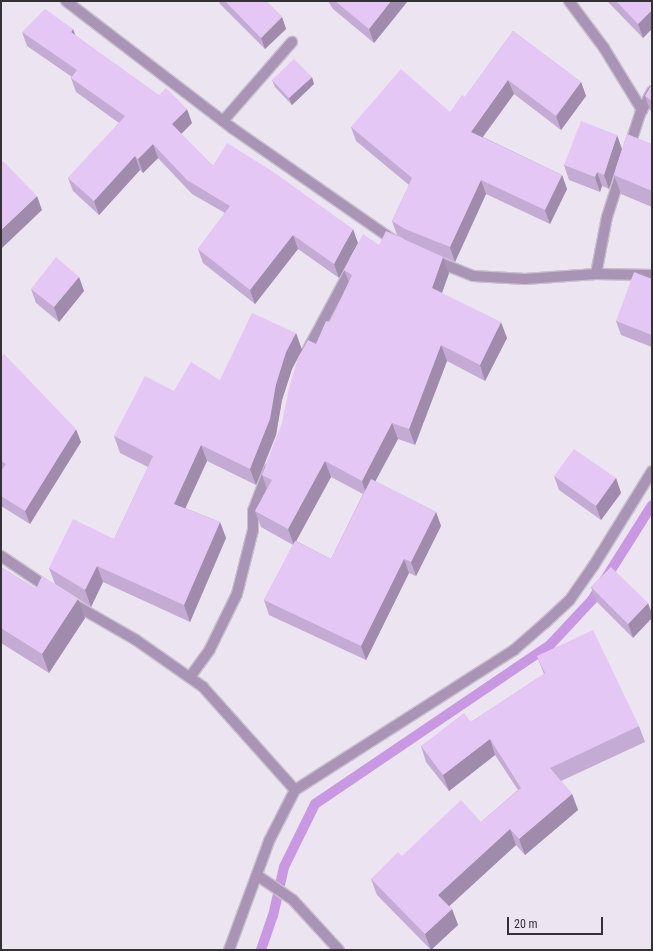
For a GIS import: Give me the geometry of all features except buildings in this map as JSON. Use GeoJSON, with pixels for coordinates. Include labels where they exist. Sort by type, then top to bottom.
{"type":"FeatureCollection","features":[{"type":"Feature","properties":{"kind":"street"},"geometry":{"type":"LineString","coordinates":[[66,1],[223,121],[371,231],[407,249]]}},
{"type":"Feature","properties":{"kind":"street"},"geometry":{"type":"LineString","coordinates":[[570,1],[604,48],[642,110]]}},
{"type":"Feature","properties":{"kind":"street"},"geometry":{"type":"LineString","coordinates":[[223,121],[292,42]]}},
{"type":"Feature","properties":{"kind":"street"},"geometry":{"type":"LineString","coordinates":[[596,274],[607,218],[642,110],[652,91]]}},
{"type":"Feature","properties":{"kind":"street"},"geometry":{"type":"LineString","coordinates":[[301,364],[359,254]]}},
{"type":"Feature","properties":{"kind":"street"},"geometry":{"type":"LineString","coordinates":[[421,255],[473,276],[525,279],[596,274],[652,275]]}},
{"type":"Feature","properties":{"kind":"street"},"geometry":{"type":"LineString","coordinates":[[190,677],[210,650],[237,594],[253,530],[253,511],[274,456]]}},
{"type":"Feature","properties":{"kind":"street"},"geometry":{"type":"LineString","coordinates":[[229,950],[258,876],[269,841],[295,790],[514,650],[545,623],[569,601],[594,565],[652,471]]}},
{"type":"Feature","properties":{"kind":"street"},"geometry":{"type":"LineString","coordinates":[[1,556],[72,603],[136,640],[203,687],[295,790]]}},
{"type":"Feature","properties":{"kind":"street"},"geometry":{"type":"LineString","coordinates":[[258,876],[293,900],[339,950]]}},
{"type":"Feature","properties":{"kind":"waterway"},"geometry":{"type":"LineString","coordinates":[[261,950],[273,916],[284,867],[315,804],[550,645],[592,600],[652,505]]}}]}
